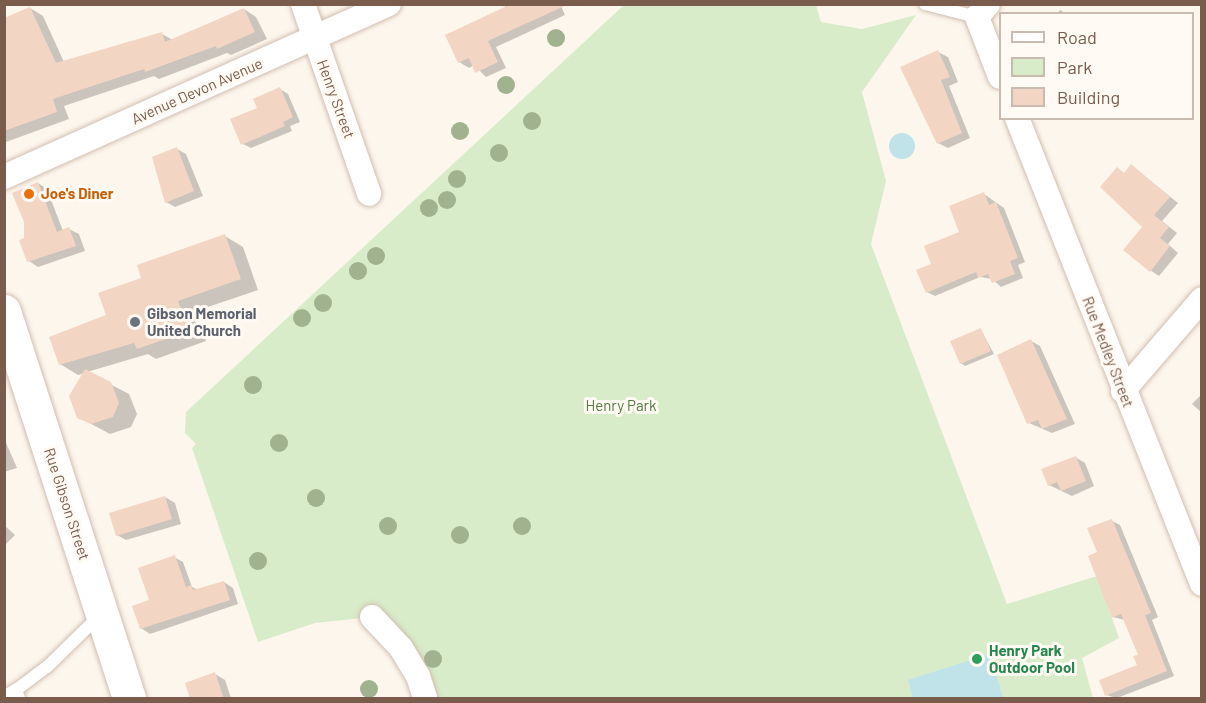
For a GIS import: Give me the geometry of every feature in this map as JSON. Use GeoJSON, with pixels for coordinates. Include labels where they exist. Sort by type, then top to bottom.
{"type":"FeatureCollection","features":[{"type":"Feature","properties":{"kind":"main road","name":"Rue Gibson Street"},"geometry":{"type":"LineString","coordinates":[[4,311],[129,699]]}},
{"type":"Feature","properties":{"kind":"street","name":"Henry Street"},"geometry":{"type":"LineString","coordinates":[[303,4],[369,194]]}},
{"type":"Feature","properties":{"kind":"street","name":"Avenue Devon Avenue"},"geometry":{"type":"LineString","coordinates":[[4,177],[389,4]]}},
{"type":"Feature","properties":{"kind":"street"},"geometry":{"type":"LineString","coordinates":[[982,11],[999,73]]}},
{"type":"Feature","properties":{"kind":"street","name":"Rue Medley Street"},"geometry":{"type":"LineString","coordinates":[[1018,120],[1123,391],[1202,584]]}},
{"type":"Feature","properties":{"kind":"street"},"geometry":{"type":"LineString","coordinates":[[1123,391],[1202,299]]}},
{"type":"Feature","properties":{"kind":"street"},"geometry":{"type":"LineString","coordinates":[[372,617],[401,648],[425,699]]}},
{"type":"Feature","properties":{"kind":"lane"},"geometry":{"type":"LineString","coordinates":[[925,4],[982,11]]}},
{"type":"Feature","properties":{"kind":"lane"},"geometry":{"type":"LineString","coordinates":[[12,696],[47,667],[102,613]]}},
{"type":"Feature","properties":{"kind":"green space","name":"Henry Park"},"geometry":{"type":"Polygon","coordinates":[[[624,5],[816,5],[821,22],[862,29],[916,15],[862,92],[886,181],[871,244],[1007,604],[1097,576],[1119,638],[1082,658],[1093,698],[425,698],[372,617],[315,623],[258,642],[192,448],[196,444],[185,433],[186,412],[624,5]]]}},
{"type":"Feature","properties":{"kind":"water"},"geometry":{"type":"Polygon","coordinates":[[[902,133],[911,137],[915,146],[911,155],[902,159],[893,155],[889,146],[893,137],[902,133]]]}},
{"type":"Feature","properties":{"kind":"water"},"geometry":{"type":"Polygon","coordinates":[[[990,654],[1003,697],[913,698],[908,680],[990,654]]]}},
{"type":"Feature","properties":{"kind":"building"},"geometry":{"type":"Polygon","coordinates":[[[511,4],[569,4],[488,41],[498,62],[475,73],[469,58],[458,63],[445,35],[511,4]]]}},
{"type":"Feature","properties":{"kind":"building"},"geometry":{"type":"Polygon","coordinates":[[[30,7],[56,63],[162,32],[165,42],[244,8],[255,32],[217,49],[216,46],[145,72],[144,69],[53,99],[57,112],[4,131],[4,18],[30,7]]]}},
{"type":"Feature","properties":{"kind":"building"},"geometry":{"type":"Polygon","coordinates":[[[938,50],[950,77],[941,80],[962,133],[937,144],[900,67],[938,50]]]}},
{"type":"Feature","properties":{"kind":"building"},"geometry":{"type":"Polygon","coordinates":[[[280,87],[293,117],[283,122],[285,126],[241,145],[230,119],[257,108],[253,99],[280,87]]]}},
{"type":"Feature","properties":{"kind":"building"},"geometry":{"type":"Polygon","coordinates":[[[177,147],[194,191],[165,203],[152,157],[177,147]]]}},
{"type":"Feature","properties":{"kind":"building"},"geometry":{"type":"Polygon","coordinates":[[[1131,164],[1170,197],[1154,215],[1169,227],[1160,238],[1170,246],[1150,272],[1123,250],[1142,227],[1100,187],[1117,167],[1124,173],[1131,164]]]}},
{"type":"Feature","properties":{"kind":"building"},"geometry":{"type":"Polygon","coordinates":[[[38,182],[57,232],[69,227],[76,246],[27,262],[19,240],[24,238],[24,222],[12,193],[38,182]]]}},
{"type":"Feature","properties":{"kind":"building"},"geometry":{"type":"Polygon","coordinates":[[[984,192],[989,205],[996,202],[1018,258],[1010,261],[1015,274],[992,283],[988,274],[978,278],[976,272],[926,293],[916,270],[931,264],[924,246],[959,232],[949,206],[984,192]]]}},
{"type":"Feature","properties":{"kind":"building","name":"Gibson Memorial United Church"},"geometry":{"type":"Polygon","coordinates":[[[225,234],[241,279],[178,301],[189,331],[137,349],[134,343],[59,365],[49,337],[106,315],[98,293],[141,278],[137,265],[225,234]]]}},
{"type":"Feature","properties":{"kind":"building"},"geometry":{"type":"Polygon","coordinates":[[[981,328],[991,351],[960,364],[950,341],[981,328]]]}},
{"type":"Feature","properties":{"kind":"building"},"geometry":{"type":"Polygon","coordinates":[[[1031,339],[1067,419],[1042,429],[1038,420],[1027,424],[997,355],[1031,339]]]}},
{"type":"Feature","properties":{"kind":"building"},"geometry":{"type":"Polygon","coordinates":[[[85,369],[111,382],[119,403],[113,417],[91,424],[77,418],[69,396],[85,369]]]}},
{"type":"Feature","properties":{"kind":"building"},"geometry":{"type":"Polygon","coordinates":[[[1076,456],[1086,481],[1061,491],[1057,482],[1048,486],[1041,469],[1076,456]]]}},
{"type":"Feature","properties":{"kind":"building"},"geometry":{"type":"Polygon","coordinates":[[[165,496],[172,519],[116,536],[109,513],[165,496]]]}},
{"type":"Feature","properties":{"kind":"building"},"geometry":{"type":"Polygon","coordinates":[[[1112,519],[1151,613],[1145,615],[1167,671],[1105,696],[1099,680],[1137,665],[1133,656],[1138,655],[1121,614],[1112,618],[1088,556],[1097,552],[1087,528],[1112,519]]]}},
{"type":"Feature","properties":{"kind":"building"},"geometry":{"type":"Polygon","coordinates":[[[175,555],[186,587],[191,585],[193,590],[224,581],[230,600],[140,629],[132,606],[149,600],[138,568],[175,555]]]}},
{"type":"Feature","properties":{"kind":"building"},"geometry":{"type":"Polygon","coordinates":[[[215,672],[224,699],[190,699],[185,683],[215,672]]]}},
{"type":"Feature","properties":{"kind":"place","name":"Joe's Diner"},"geometry":{"type":"Point","coordinates":[29,194]}},
{"type":"Feature","properties":{"kind":"place","name":"Gibson Memorial United Church"},"geometry":{"type":"Point","coordinates":[135,322]}},
{"type":"Feature","properties":{"kind":"place","name":"Henry Park Outdoor Pool"},"geometry":{"type":"Point","coordinates":[977,659]}}]}
